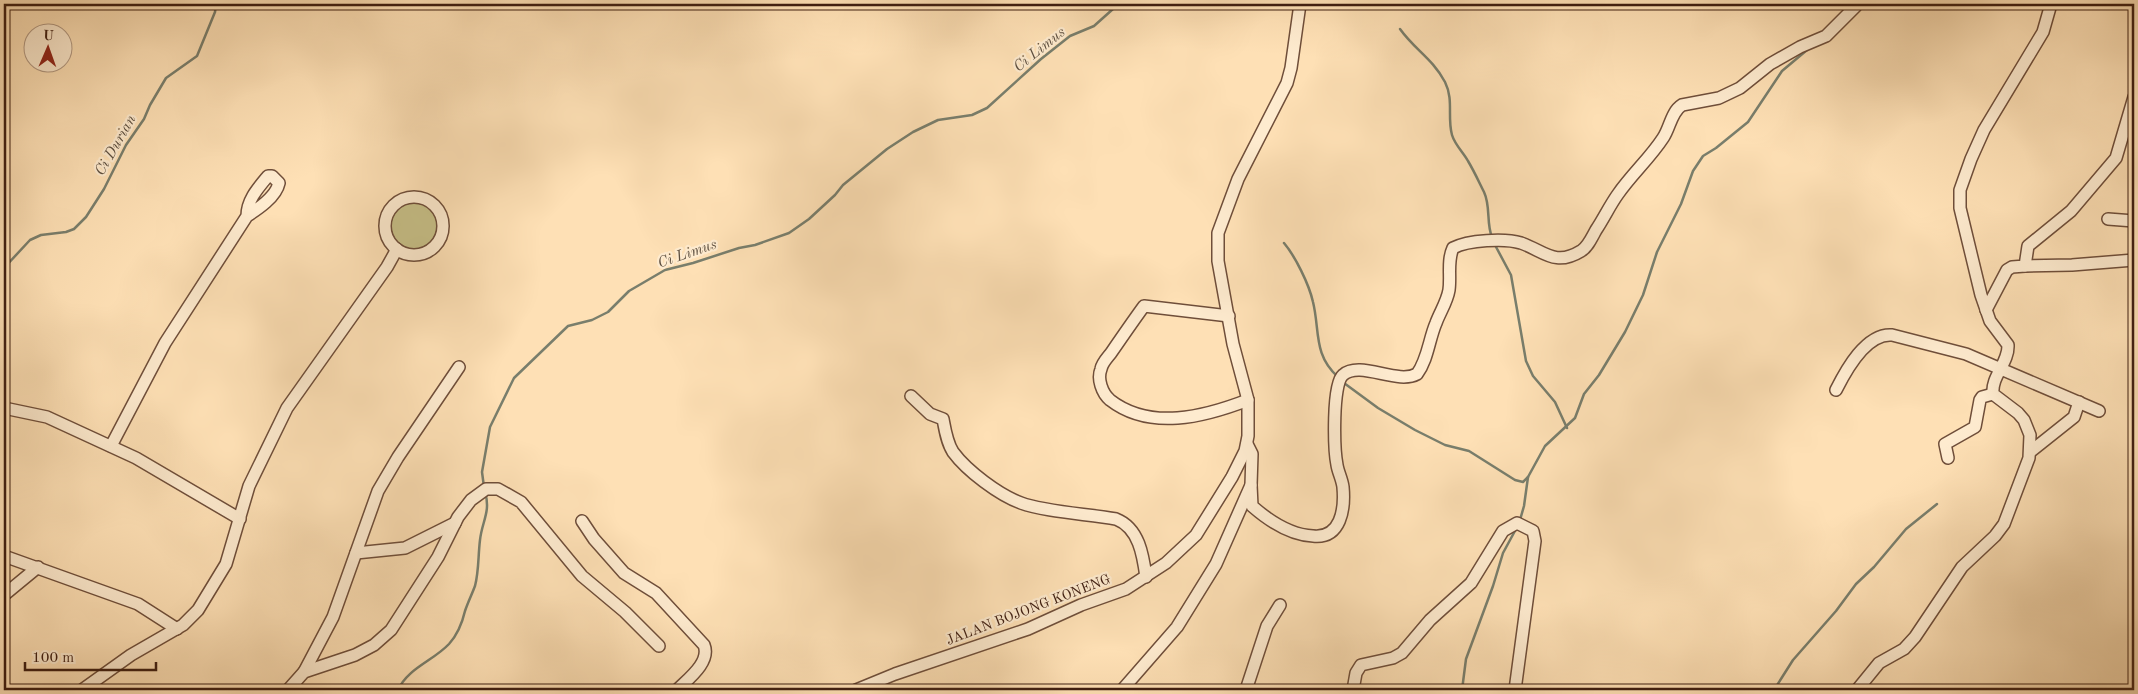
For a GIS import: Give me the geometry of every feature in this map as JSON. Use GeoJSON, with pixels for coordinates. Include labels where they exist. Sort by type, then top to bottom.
{"type":"FeatureCollection","features":[{"type":"Feature","properties":{"kind":"street"},"geometry":{"type":"LineString","coordinates":[[1229,316],[1144,306],[1101,368],[1100,382],[1105,396],[1120,407],[1140,415],[1168,419],[1211,414],[1248,400],[1233,344],[1229,316],[1218,261],[1218,233],[1238,178],[1287,83],[1291,68],[1300,4]]}},
{"type":"Feature","properties":{"kind":"street"},"geometry":{"type":"LineString","coordinates":[[1993,394],[1994,382],[2002,369],[2008,351],[2008,344],[1990,321],[1986,310],[1977,281],[1960,208],[1960,190],[1984,130],[2043,32],[2051,4]]}},
{"type":"Feature","properties":{"kind":"street"},"geometry":{"type":"LineString","coordinates":[[1247,444],[1252,454],[1252,506],[1285,527],[1302,534],[1316,537],[1329,535],[1342,516],[1343,509],[1343,488],[1336,459],[1336,407],[1339,380],[1350,371],[1406,377],[1417,374],[1426,356],[1436,323],[1446,300],[1449,289],[1450,260],[1453,248],[1459,245],[1481,242],[1509,241],[1519,243],[1550,257],[1559,258],[1573,255],[1583,250],[1617,196],[1658,145],[1677,108],[1719,98],[1740,88],[1770,64],[1800,47],[1826,36],[1856,6]]}},
{"type":"Feature","properties":{"kind":"street"},"geometry":{"type":"LineString","coordinates":[[2026,266],[2028,246],[2070,211],[2116,158],[2134,97]]}},
{"type":"Feature","properties":{"kind":"street"},"geometry":{"type":"LineString","coordinates":[[412,197],[426,199],[441,214],[444,228],[436,247],[424,254],[417,255],[403,253],[397,249],[388,238],[385,225],[386,218],[393,206],[399,201],[412,197]]}},
{"type":"Feature","properties":{"kind":"street"},"geometry":{"type":"LineString","coordinates":[[111,446],[165,344],[247,216]]}},
{"type":"Feature","properties":{"kind":"street"},"geometry":{"type":"LineString","coordinates":[[2108,219],[2134,221]]}},
{"type":"Feature","properties":{"kind":"street"},"geometry":{"type":"LineString","coordinates":[[82,690],[131,655],[178,629],[198,610],[226,564],[249,486],[287,408],[388,268],[397,249]]}},
{"type":"Feature","properties":{"kind":"street"},"geometry":{"type":"LineString","coordinates":[[1986,310],[2007,270],[2012,267],[2134,260]]}},
{"type":"Feature","properties":{"kind":"street"},"geometry":{"type":"LineString","coordinates":[[1836,390],[1845,373],[1859,354],[1877,337],[1884,334],[1966,354],[2100,411]]}},
{"type":"Feature","properties":{"kind":"street"},"geometry":{"type":"LineString","coordinates":[[288,690],[304,672],[333,617],[378,491],[398,457],[459,367]]}},
{"type":"Feature","properties":{"kind":"street"},"geometry":{"type":"LineString","coordinates":[[1857,690],[1879,663],[1900,652],[1910,643],[1962,567],[2000,531],[2026,469],[2030,452],[2030,435],[2024,420],[2018,413],[1993,394]]}},
{"type":"Feature","properties":{"kind":"street"},"geometry":{"type":"LineString","coordinates":[[1948,458],[1946,444],[1975,427],[1980,400],[1982,397],[1993,394]]}},
{"type":"Feature","properties":{"kind":"street"},"geometry":{"type":"LineString","coordinates":[[911,396],[930,414],[942,419],[947,439],[953,452],[974,472],[1003,494],[1021,503],[1124,522],[1134,532],[1144,561],[1146,578]]}},
{"type":"Feature","properties":{"kind":"street","name":"JALAN BOJONG KONENG"},"geometry":{"type":"LineString","coordinates":[[856,690],[895,674],[1028,629],[1126,589],[1146,578],[1179,552],[1196,535],[1232,476],[1247,444],[1249,426],[1248,400]]}},
{"type":"Feature","properties":{"kind":"street"},"geometry":{"type":"LineString","coordinates":[[2030,452],[2074,417],[2079,402]]}},
{"type":"Feature","properties":{"kind":"street"},"geometry":{"type":"LineString","coordinates":[[4,408],[47,417],[111,446],[136,458],[240,519]]}},
{"type":"Feature","properties":{"kind":"street"},"geometry":{"type":"LineString","coordinates":[[1122,690],[1177,627],[1204,587],[1226,545],[1251,485]]}},
{"type":"Feature","properties":{"kind":"street"},"geometry":{"type":"LineString","coordinates":[[304,672],[355,655],[374,645],[391,630],[438,556],[455,523],[471,500],[486,489],[498,489],[521,502],[582,576],[625,612],[659,646]]}},
{"type":"Feature","properties":{"kind":"street"},"geometry":{"type":"LineString","coordinates":[[582,521],[594,540],[624,573],[656,592],[704,645],[706,654],[704,661],[677,690]]}},
{"type":"Feature","properties":{"kind":"street"},"geometry":{"type":"LineString","coordinates":[[356,553],[405,548],[455,523]]}},
{"type":"Feature","properties":{"kind":"street"},"geometry":{"type":"LineString","coordinates":[[1353,690],[1356,673],[1361,665],[1394,658],[1402,653],[1430,620],[1471,583],[1503,531],[1512,524],[1520,524],[1534,533],[1535,541],[1515,690]]}},
{"type":"Feature","properties":{"kind":"street"},"geometry":{"type":"LineString","coordinates":[[4,556],[138,604],[178,629]]}},
{"type":"Feature","properties":{"kind":"street"},"geometry":{"type":"LineString","coordinates":[[4,595],[38,567]]}},
{"type":"Feature","properties":{"kind":"street"},"geometry":{"type":"LineString","coordinates":[[1246,690],[1267,626],[1280,605]]}},
{"type":"Feature","properties":{"kind":"shaded area"},"geometry":{"type":"Polygon","coordinates":[[[409,203],[419,203],[431,209],[436,217],[436,235],[431,243],[423,248],[409,249],[401,246],[394,239],[391,231],[391,221],[394,213],[401,206],[409,203]]]}},
{"type":"Feature","properties":{"kind":"waterway","name":"Ci Durian"},"geometry":{"type":"LineString","coordinates":[[4,268],[30,240],[41,235],[66,232],[74,229],[86,217],[104,189],[126,145],[144,119],[166,78],[197,56],[215,12],[216,4]]}},
{"type":"Feature","properties":{"kind":"waterway","name":"Ci Limus"},"geometry":{"type":"LineString","coordinates":[[484,487],[482,472],[490,427],[514,378],[568,326],[592,320],[608,312],[629,291],[665,270],[755,245],[789,233],[809,219],[843,185],[887,149],[913,132],[938,120],[972,115],[987,108],[1041,59],[1070,36],[1094,26],[1113,9]]}},
{"type":"Feature","properties":{"kind":"waterway"},"geometry":{"type":"LineString","coordinates":[[1400,29],[1435,67],[1445,82],[1450,102],[1452,135],[1484,192],[1492,237]]}},
{"type":"Feature","properties":{"kind":"waterway"},"geometry":{"type":"LineString","coordinates":[[1520,520],[1528,477],[1545,446],[1575,418],[1584,394],[1599,375],[1625,332],[1643,295],[1657,252],[1681,204],[1693,171],[1703,156],[1748,122],[1782,71],[1807,50]]}},
{"type":"Feature","properties":{"kind":"waterway"},"geometry":{"type":"LineString","coordinates":[[1284,243],[1297,263],[1311,295],[1321,351],[1330,369],[1338,377]]}},
{"type":"Feature","properties":{"kind":"waterway"},"geometry":{"type":"LineString","coordinates":[[1495,245],[1511,275],[1526,361],[1533,376],[1555,402],[1567,428]]}},
{"type":"Feature","properties":{"kind":"waterway"},"geometry":{"type":"LineString","coordinates":[[1344,383],[1378,408],[1415,430],[1445,445],[1469,451],[1515,480],[1523,482],[1528,477]]}},
{"type":"Feature","properties":{"kind":"waterway","name":"Ci Limus"},"geometry":{"type":"LineString","coordinates":[[398,690],[402,682],[414,670],[443,650],[459,629],[475,586],[481,533],[487,511],[485,492]]}},
{"type":"Feature","properties":{"kind":"waterway"},"geometry":{"type":"LineString","coordinates":[[1774,690],[1793,660],[1836,611],[1856,584],[1874,567],[1906,529],[1937,504]]}},
{"type":"Feature","properties":{"kind":"waterway"},"geometry":{"type":"LineString","coordinates":[[1462,690],[1466,659],[1503,553],[1516,529]]}}]}
